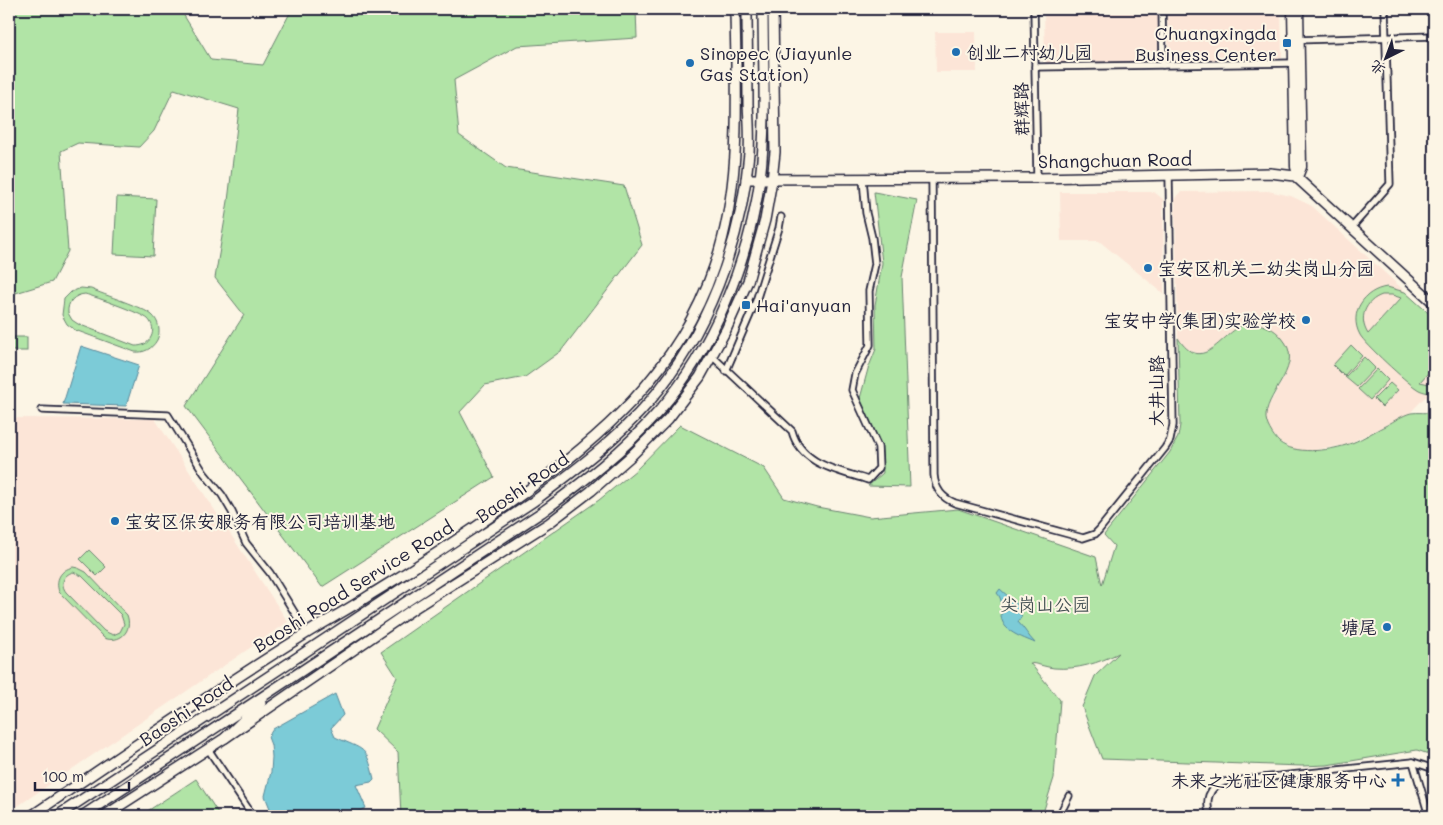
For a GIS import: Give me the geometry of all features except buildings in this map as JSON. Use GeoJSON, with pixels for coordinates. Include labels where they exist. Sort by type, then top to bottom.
{"type":"FeatureCollection","features":[{"type":"Feature","properties":{"kind":"main road","name":"Baoshi Road Service Road"},"geometry":{"type":"LineString","coordinates":[[31,816],[306,633],[369,596],[481,524],[554,471],[605,429],[630,404],[671,353],[687,328],[714,268],[724,234],[735,166],[735,9]]}},
{"type":"Feature","properties":{"kind":"main road","name":"Baoshi Road"},"geometry":{"type":"LineString","coordinates":[[57,816],[534,501],[575,471],[649,402],[678,363],[703,318],[724,272],[740,215],[749,151],[746,9]]}},
{"type":"Feature","properties":{"kind":"main road","name":"Baoshi Road"},"geometry":{"type":"LineString","coordinates":[[82,816],[542,512],[583,482],[659,411],[690,370],[715,324],[736,276],[753,218],[760,180],[762,152],[763,9]]}},
{"type":"Feature","properties":{"kind":"main road"},"geometry":{"type":"LineString","coordinates":[[104,816],[225,738],[414,610],[549,523],[632,456],[668,420],[700,377],[726,330],[748,280],[765,220],[775,152],[773,9]]}},
{"type":"Feature","properties":{"kind":"main road","name":"Shangchuan Road"},"geometry":{"type":"LineString","coordinates":[[746,179],[932,179],[1283,174],[1298,177]]}},
{"type":"Feature","properties":{"kind":"main road"},"geometry":{"type":"LineString","coordinates":[[1298,177],[1434,303]]}},
{"type":"Feature","properties":{"kind":"main road"},"geometry":{"type":"LineString","coordinates":[[225,738],[274,689]]}},
{"type":"Feature","properties":{"kind":"street","name":"群辉路"},"geometry":{"type":"LineString","coordinates":[[1034,9],[1038,178]]}},
{"type":"Feature","properties":{"kind":"street"},"geometry":{"type":"LineString","coordinates":[[1162,9],[1163,65]]}},
{"type":"Feature","properties":{"kind":"street"},"geometry":{"type":"LineString","coordinates":[[1292,9],[1296,40],[1302,167],[1298,177]]}},
{"type":"Feature","properties":{"kind":"street"},"geometry":{"type":"LineString","coordinates":[[1298,177],[1295,167],[1293,63],[1300,9]]}},
{"type":"Feature","properties":{"kind":"street"},"geometry":{"type":"LineString","coordinates":[[1352,227],[1390,184],[1386,9]]}},
{"type":"Feature","properties":{"kind":"street"},"geometry":{"type":"LineString","coordinates":[[1296,40],[1434,36]]}},
{"type":"Feature","properties":{"kind":"street"},"geometry":{"type":"LineString","coordinates":[[1035,66],[1293,63]]}},
{"type":"Feature","properties":{"kind":"street","name":"大井山路"},"geometry":{"type":"LineString","coordinates":[[932,179],[934,481],[940,493],[949,500],[1077,538],[1089,537],[1094,534],[1170,440],[1173,425],[1169,176]]}},
{"type":"Feature","properties":{"kind":"street"},"geometry":{"type":"LineString","coordinates":[[712,356],[792,432],[800,450],[810,459],[868,480],[879,468],[878,447],[852,390],[855,374],[870,345],[869,291],[875,264],[872,238],[866,213],[863,179]]}},
{"type":"Feature","properties":{"kind":"street"},"geometry":{"type":"LineString","coordinates":[[726,371],[756,301],[781,216]]}},
{"type":"Feature","properties":{"kind":"street"},"geometry":{"type":"LineString","coordinates":[[42,410],[168,415],[183,436],[204,473],[222,495],[246,543],[270,573],[306,633]]}},
{"type":"Feature","properties":{"kind":"street"},"geometry":{"type":"LineString","coordinates":[[9,474],[9,495]]}},
{"type":"Feature","properties":{"kind":"street"},"geometry":{"type":"LineString","coordinates":[[208,749],[253,816]]}},
{"type":"Feature","properties":{"kind":"street"},"geometry":{"type":"LineString","coordinates":[[1413,762],[1429,816]]}},
{"type":"Feature","properties":{"kind":"street"},"geometry":{"type":"LineString","coordinates":[[1210,816],[1207,808],[1208,796],[1214,787],[1224,782],[1413,762],[1434,769]]}},
{"type":"Feature","properties":{"kind":"street"},"geometry":{"type":"LineString","coordinates":[[1059,816],[1069,796]]}},
{"type":"Feature","properties":{"kind":"shaded area"},"geometry":{"type":"Polygon","coordinates":[[[1044,9],[1158,9],[1159,61],[1045,63],[1044,9]]]}},
{"type":"Feature","properties":{"kind":"shaded area"},"geometry":{"type":"Polygon","coordinates":[[[1167,9],[1281,9],[1282,58],[1169,61],[1167,9]]]}},
{"type":"Feature","properties":{"kind":"shaded area","name":"创业二村幼儿园"},"geometry":{"type":"Polygon","coordinates":[[[935,32],[976,32],[977,72],[936,72],[935,32]]]}},
{"type":"Feature","properties":{"kind":"shaded area","name":"宝安中学(集团)实验学校"},"geometry":{"type":"Polygon","coordinates":[[[1268,191],[1291,196],[1312,206],[1434,318],[1434,398],[1425,397],[1410,413],[1346,445],[1308,451],[1293,449],[1280,442],[1270,431],[1265,417],[1269,405],[1285,376],[1265,325],[1253,323],[1240,326],[1214,349],[1206,352],[1197,353],[1189,350],[1182,345],[1178,338],[1175,198],[1181,192],[1268,191]]]}},
{"type":"Feature","properties":{"kind":"shaded area","name":"宝安区机关二幼尖岗山分园"},"geometry":{"type":"Polygon","coordinates":[[[1060,192],[1154,192],[1163,199],[1164,294],[1099,241],[1061,241],[1060,192]]]}},
{"type":"Feature","properties":{"kind":"shaded area","name":"宝安区保安服务有限公司培训基地"},"geometry":{"type":"Polygon","coordinates":[[[9,418],[155,419],[288,622],[9,812],[9,418]]]}},
{"type":"Feature","properties":{"kind":"green space"},"geometry":{"type":"Polygon","coordinates":[[[9,9],[180,9],[211,60],[263,65],[292,9],[636,9],[637,38],[517,46],[454,80],[459,135],[506,168],[624,186],[642,245],[561,351],[525,377],[485,385],[460,412],[494,477],[322,587],[186,406],[244,315],[215,278],[228,201],[239,109],[174,89],[154,131],[139,147],[78,143],[61,151],[68,251],[52,282],[9,295],[9,9]]]}},
{"type":"Feature","properties":{"kind":"green space"},"geometry":{"type":"Polygon","coordinates":[[[874,192],[917,200],[902,277],[910,487],[868,486],[883,473],[881,445],[859,402],[868,369],[876,349],[875,305],[882,263],[874,192]]]}},
{"type":"Feature","properties":{"kind":"green space"},"geometry":{"type":"Polygon","coordinates":[[[117,197],[156,199],[153,256],[114,254],[117,197]]]}},
{"type":"Feature","properties":{"kind":"green space"},"geometry":{"type":"Polygon","coordinates":[[[1387,287],[1405,292],[1434,318],[1434,366],[1420,382],[1434,385],[1434,393],[1422,391],[1411,384],[1377,354],[1360,335],[1356,319],[1357,311],[1365,298],[1379,289],[1387,287]],[[1382,295],[1371,301],[1367,306],[1364,322],[1368,334],[1401,298],[1392,295],[1382,295]]]}},
{"type":"Feature","properties":{"kind":"green space"},"geometry":{"type":"Polygon","coordinates":[[[81,288],[91,289],[147,312],[158,323],[159,334],[157,340],[148,350],[135,352],[75,330],[67,324],[62,315],[64,299],[71,292],[81,288]],[[85,294],[70,302],[68,313],[72,320],[135,346],[140,346],[150,339],[152,332],[151,323],[144,316],[85,294]]]}},
{"type":"Feature","properties":{"kind":"green space","name":"尖岗山公园"},"geometry":{"type":"Polygon","coordinates":[[[1252,323],[1272,329],[1282,338],[1288,348],[1288,368],[1268,406],[1266,415],[1268,426],[1272,433],[1279,442],[1286,446],[1311,451],[1338,447],[1356,441],[1408,414],[1434,413],[1434,756],[1417,750],[1327,765],[1302,766],[1102,759],[1082,707],[1095,676],[1119,653],[1096,663],[1080,667],[1054,668],[1030,663],[1060,700],[1054,778],[1042,816],[401,816],[398,752],[374,729],[397,677],[381,652],[599,500],[636,470],[680,425],[764,468],[784,498],[817,507],[870,517],[958,509],[1096,557],[1102,585],[1114,546],[1104,535],[1170,452],[1178,437],[1180,425],[1178,338],[1187,349],[1195,353],[1203,353],[1211,350],[1241,326],[1252,323]]]}},
{"type":"Feature","properties":{"kind":"green space"},"geometry":{"type":"Polygon","coordinates":[[[9,337],[27,337],[27,351],[9,351],[9,337]]]}},
{"type":"Feature","properties":{"kind":"green space"},"geometry":{"type":"Polygon","coordinates":[[[1351,345],[1362,356],[1344,376],[1333,365],[1351,345]]]}},
{"type":"Feature","properties":{"kind":"green space"},"geometry":{"type":"Polygon","coordinates":[[[1364,357],[1375,368],[1357,387],[1345,377],[1364,357]]]}},
{"type":"Feature","properties":{"kind":"green space"},"geometry":{"type":"Polygon","coordinates":[[[1377,369],[1388,380],[1370,400],[1358,389],[1377,369]]]}},
{"type":"Feature","properties":{"kind":"green space"},"geometry":{"type":"Polygon","coordinates":[[[1390,383],[1398,390],[1382,407],[1374,399],[1390,383]]]}},
{"type":"Feature","properties":{"kind":"green space"},"geometry":{"type":"Polygon","coordinates":[[[89,550],[106,567],[97,576],[80,559],[89,550]]]}},
{"type":"Feature","properties":{"kind":"green space"},"geometry":{"type":"Polygon","coordinates":[[[69,568],[78,568],[86,572],[127,615],[128,626],[124,635],[115,639],[104,638],[59,592],[58,580],[62,573],[69,568]],[[73,572],[67,575],[63,583],[66,592],[104,631],[113,635],[120,632],[124,624],[121,615],[82,576],[73,572]]]}},
{"type":"Feature","properties":{"kind":"green space"},"geometry":{"type":"Polygon","coordinates":[[[196,779],[220,816],[140,816],[196,779]]]}},
{"type":"Feature","properties":{"kind":"water"},"geometry":{"type":"Polygon","coordinates":[[[81,346],[139,365],[126,406],[63,404],[81,346]]]}},
{"type":"Feature","properties":{"kind":"water"},"geometry":{"type":"Polygon","coordinates":[[[1000,589],[1020,607],[1017,611],[1022,616],[1018,622],[1035,643],[1019,636],[1005,626],[1001,615],[1001,601],[997,593],[1000,589]]]}},
{"type":"Feature","properties":{"kind":"water"},"geometry":{"type":"Polygon","coordinates":[[[335,694],[343,715],[331,728],[335,737],[363,750],[369,760],[374,779],[371,782],[356,785],[366,808],[348,816],[273,816],[265,796],[271,772],[272,757],[268,737],[273,729],[335,694]]]}},
{"type":"Feature","properties":{"kind":"place","name":"Chuangxingda Business Center"},"geometry":{"type":"Point","coordinates":[1287,43]}},
{"type":"Feature","properties":{"kind":"place","name":"创业二村幼儿园"},"geometry":{"type":"Point","coordinates":[956,52]}},
{"type":"Feature","properties":{"kind":"place","name":"Sinopec (Jiayunle Gas Station)"},"geometry":{"type":"Point","coordinates":[690,63]}},
{"type":"Feature","properties":{"kind":"place","name":"宝安区机关二幼尖岗山分园"},"geometry":{"type":"Point","coordinates":[1148,268]}},
{"type":"Feature","properties":{"kind":"place","name":"Hai'anyuan"},"geometry":{"type":"Point","coordinates":[746,305]}},
{"type":"Feature","properties":{"kind":"place","name":"宝安中学(集团)实验学校"},"geometry":{"type":"Point","coordinates":[1306,320]}},
{"type":"Feature","properties":{"kind":"place","name":"宝安区保安服务有限公司培训基地"},"geometry":{"type":"Point","coordinates":[115,521]}},
{"type":"Feature","properties":{"kind":"place","name":"塘尾"},"geometry":{"type":"Point","coordinates":[1387,627]}},
{"type":"Feature","properties":{"kind":"place","name":"未来之光社区健康服务中心"},"geometry":{"type":"Point","coordinates":[1398,780]}}]}
